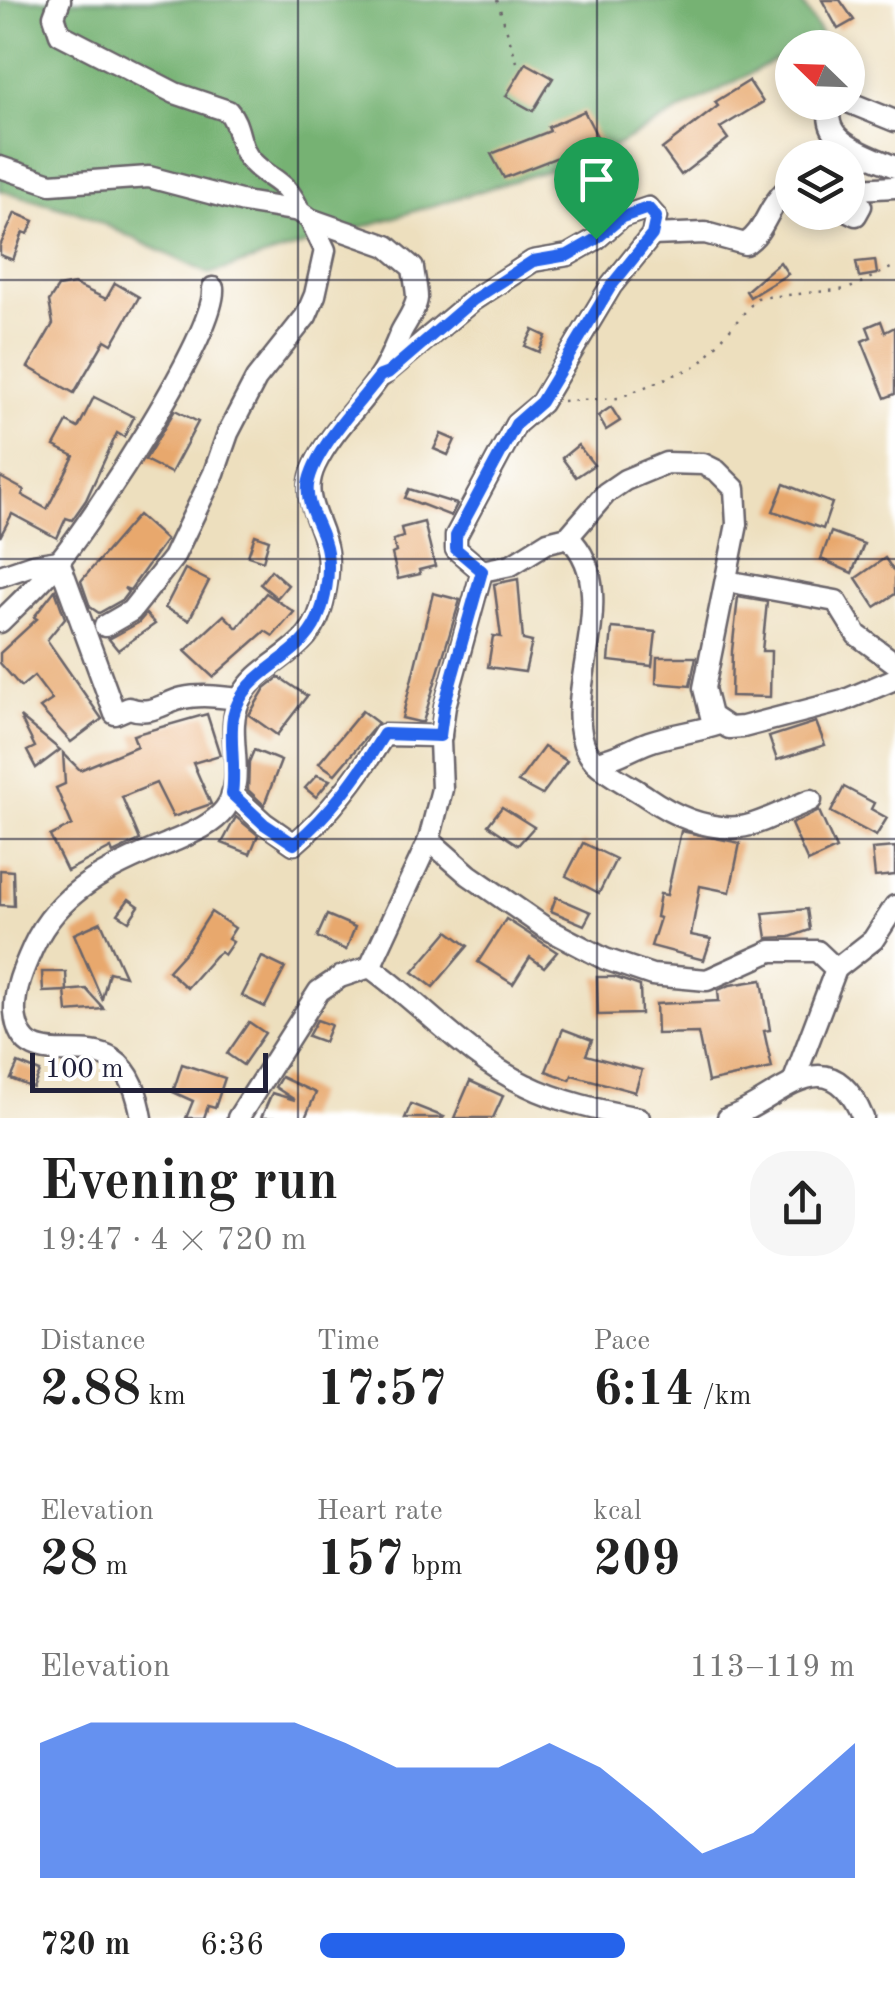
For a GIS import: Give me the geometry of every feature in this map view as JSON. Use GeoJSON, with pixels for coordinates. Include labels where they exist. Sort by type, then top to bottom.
{"type":"FeatureCollection","features":[{"type":"Feature","properties":{"kind":"street"},"geometry":{"type":"LineString","coordinates":[[60,0],[54,16],[60,34],[175,93],[228,111],[248,157],[280,181],[325,250],[306,316],[256,379],[173,558],[131,611],[105,626]]}},
{"type":"Feature","properties":{"kind":"street"},"geometry":{"type":"LineString","coordinates":[[865,109],[895,121]]}},
{"type":"Feature","properties":{"kind":"street"},"geometry":{"type":"LineString","coordinates":[[829,120],[830,128],[843,143],[895,167]]}},
{"type":"Feature","properties":{"kind":"street"},"geometry":{"type":"LineString","coordinates":[[0,167],[52,184],[149,177],[304,215],[387,246],[413,268],[417,300],[380,376],[328,443],[308,485],[312,510],[327,551],[324,596],[305,641],[248,685],[240,700],[234,715],[236,766],[225,810],[199,830],[83,885],[58,906],[42,929],[19,980],[15,1010],[25,1038],[46,1052],[97,1053],[112,1060],[126,1074],[138,1096],[142,1118]]}},
{"type":"Feature","properties":{"kind":"street"},"geometry":{"type":"LineString","coordinates":[[865,189],[895,188]]}},
{"type":"Feature","properties":{"kind":"street"},"geometry":{"type":"LineString","coordinates":[[652,235],[705,233],[745,244],[756,237],[775,200]]}},
{"type":"Feature","properties":{"kind":"street"},"geometry":{"type":"LineString","coordinates":[[380,376],[473,300],[533,261],[568,255],[596,239],[622,217],[648,208],[656,217],[652,235],[611,286],[541,402],[516,424],[456,536],[456,549],[482,571]]}},
{"type":"Feature","properties":{"kind":"street"},"geometry":{"type":"LineString","coordinates":[[0,622],[60,560],[121,474],[187,360],[214,300],[213,288]]}},
{"type":"Feature","properties":{"kind":"street"},"geometry":{"type":"LineString","coordinates":[[482,571],[511,565],[548,542],[568,537],[606,493],[625,480],[666,463],[703,464],[726,479],[738,503],[704,688],[712,716],[720,724]]}},
{"type":"Feature","properties":{"kind":"street"},"geometry":{"type":"LineString","coordinates":[[568,537],[584,558],[592,604],[581,708],[585,748],[596,762],[674,816],[696,821],[740,827],[811,800]]}},
{"type":"Feature","properties":{"kind":"street"},"geometry":{"type":"LineString","coordinates":[[60,560],[115,714],[130,708],[140,712],[156,710],[184,698],[240,700]]}},
{"type":"Feature","properties":{"kind":"street"},"geometry":{"type":"LineString","coordinates":[[0,576],[60,560]]}},
{"type":"Feature","properties":{"kind":"street"},"geometry":{"type":"LineString","coordinates":[[238,1118],[318,991],[340,977],[370,967],[429,840],[442,789],[440,736],[444,706],[482,571]]}},
{"type":"Feature","properties":{"kind":"street"},"geometry":{"type":"LineString","coordinates":[[726,581],[836,601],[857,635],[895,663]]}},
{"type":"Feature","properties":{"kind":"street"},"geometry":{"type":"LineString","coordinates":[[596,762],[615,759],[666,737],[684,736],[720,724],[744,727],[791,716],[895,680]]}},
{"type":"Feature","properties":{"kind":"street"},"geometry":{"type":"LineString","coordinates":[[232,794],[264,824],[294,844],[321,822],[362,770],[384,734],[440,736]]}},
{"type":"Feature","properties":{"kind":"street"},"geometry":{"type":"LineString","coordinates":[[429,840],[469,875],[544,928],[605,959],[652,975],[707,980],[771,951],[817,951],[836,969]]}},
{"type":"Feature","properties":{"kind":"street"},"geometry":{"type":"LineString","coordinates":[[794,1080],[836,969],[872,940],[895,906]]}},
{"type":"Feature","properties":{"kind":"street"},"geometry":{"type":"LineString","coordinates":[[370,967],[406,992],[487,1062],[528,1086],[639,1118]]}},
{"type":"Feature","properties":{"kind":"street"},"geometry":{"type":"LineString","coordinates":[[728,1118],[794,1080],[813,1077],[834,1080],[850,1091],[863,1118]]}},
{"type":"Feature","properties":{"kind":"path"},"geometry":{"type":"LineString","coordinates":[[498,0],[516,62]]}},
{"type":"Feature","properties":{"kind":"path"},"geometry":{"type":"LineString","coordinates":[[541,402],[618,398],[699,365],[757,298],[848,289],[895,266]]}},
{"type":"Feature","properties":{"kind":"green space"},"geometry":{"type":"Polygon","coordinates":[[[0,0],[800,0],[819,30],[775,30],[775,60],[598,155],[209,274],[78,212],[0,190],[0,0]]]}},
{"type":"Feature","properties":{"kind":"building"},"geometry":{"type":"Polygon","coordinates":[[[822,0],[840,0],[854,20],[838,29],[822,0]]]}},
{"type":"Feature","properties":{"kind":"building"},"geometry":{"type":"Polygon","coordinates":[[[526,63],[553,78],[533,111],[506,96],[526,63]]]}},
{"type":"Feature","properties":{"kind":"building"},"geometry":{"type":"Polygon","coordinates":[[[749,81],[763,102],[720,128],[728,139],[681,175],[662,149],[718,106],[715,102],[749,81]]]}},
{"type":"Feature","properties":{"kind":"building"},"geometry":{"type":"Polygon","coordinates":[[[584,111],[614,169],[576,182],[563,155],[504,178],[491,154],[550,131],[548,127],[584,111]]]}},
{"type":"Feature","properties":{"kind":"building"},"geometry":{"type":"Polygon","coordinates":[[[15,213],[34,221],[28,234],[23,232],[13,260],[0,255],[0,246],[15,213]]]}},
{"type":"Feature","properties":{"kind":"building"},"geometry":{"type":"Polygon","coordinates":[[[875,260],[877,274],[859,277],[856,262],[875,260]]]}},
{"type":"Feature","properties":{"kind":"building"},"geometry":{"type":"Polygon","coordinates":[[[780,262],[788,274],[750,297],[746,291],[780,262]]]}},
{"type":"Feature","properties":{"kind":"building"},"geometry":{"type":"Polygon","coordinates":[[[115,283],[139,297],[112,344],[105,340],[74,393],[28,367],[53,324],[49,301],[58,287],[74,284],[106,299],[115,283]]]}},
{"type":"Feature","properties":{"kind":"building"},"geometry":{"type":"Polygon","coordinates":[[[881,321],[885,332],[895,327],[895,394],[885,398],[862,341],[871,337],[867,327],[881,321]]]}},
{"type":"Feature","properties":{"kind":"building"},"geometry":{"type":"Polygon","coordinates":[[[533,330],[546,336],[539,352],[525,346],[533,330]]]}},
{"type":"Feature","properties":{"kind":"building"},"geometry":{"type":"Polygon","coordinates":[[[94,397],[134,417],[124,437],[117,433],[86,500],[72,520],[66,518],[57,538],[12,514],[0,537],[0,477],[47,509],[74,456],[54,446],[67,422],[78,428],[94,397]]]}},
{"type":"Feature","properties":{"kind":"building"},"geometry":{"type":"Polygon","coordinates":[[[611,407],[620,421],[606,430],[598,416],[611,407]]]}},
{"type":"Feature","properties":{"kind":"building"},"geometry":{"type":"Polygon","coordinates":[[[175,410],[198,422],[171,473],[145,460],[175,410]]]}},
{"type":"Feature","properties":{"kind":"building"},"geometry":{"type":"Polygon","coordinates":[[[441,434],[455,440],[448,455],[434,449],[441,434]]]}},
{"type":"Feature","properties":{"kind":"building"},"geometry":{"type":"Polygon","coordinates":[[[578,445],[594,465],[576,477],[562,458],[578,445]]]}},
{"type":"Feature","properties":{"kind":"building"},"geometry":{"type":"Polygon","coordinates":[[[784,484],[832,503],[823,529],[773,511],[784,484]]]}},
{"type":"Feature","properties":{"kind":"building"},"geometry":{"type":"Polygon","coordinates":[[[409,489],[457,504],[451,516],[405,498],[409,489]]]}},
{"type":"Feature","properties":{"kind":"building"},"geometry":{"type":"Polygon","coordinates":[[[138,515],[166,540],[130,590],[124,588],[128,592],[122,600],[99,613],[90,607],[81,581],[138,515]]]}},
{"type":"Feature","properties":{"kind":"building"},"geometry":{"type":"Polygon","coordinates":[[[424,522],[435,566],[398,579],[393,540],[403,537],[401,528],[424,522]]]}},
{"type":"Feature","properties":{"kind":"building"},"geometry":{"type":"Polygon","coordinates":[[[831,532],[864,544],[852,573],[821,559],[831,532]]]}},
{"type":"Feature","properties":{"kind":"building"},"geometry":{"type":"Polygon","coordinates":[[[255,535],[269,540],[263,561],[248,556],[255,535]]]}},
{"type":"Feature","properties":{"kind":"building"},"geometry":{"type":"Polygon","coordinates":[[[885,558],[895,573],[895,594],[875,607],[856,578],[885,558]]]}},
{"type":"Feature","properties":{"kind":"building"},"geometry":{"type":"Polygon","coordinates":[[[185,569],[209,581],[189,620],[165,608],[185,569]]]}},
{"type":"Feature","properties":{"kind":"building"},"geometry":{"type":"Polygon","coordinates":[[[271,570],[288,585],[277,598],[260,584],[271,570]]]}},
{"type":"Feature","properties":{"kind":"building"},"geometry":{"type":"Polygon","coordinates":[[[518,579],[523,640],[532,642],[525,672],[488,667],[493,636],[501,637],[494,584],[518,579]]]}},
{"type":"Feature","properties":{"kind":"building"},"geometry":{"type":"Polygon","coordinates":[[[55,590],[65,618],[47,640],[102,719],[71,742],[40,708],[52,700],[34,676],[21,687],[0,663],[0,653],[37,619],[34,617],[55,590]]]}},
{"type":"Feature","properties":{"kind":"building"},"geometry":{"type":"Polygon","coordinates":[[[266,593],[294,612],[273,636],[265,631],[213,677],[185,651],[224,615],[237,628],[266,593]]]}},
{"type":"Feature","properties":{"kind":"building"},"geometry":{"type":"Polygon","coordinates":[[[433,593],[460,600],[423,722],[419,722],[402,718],[433,593]]]}},
{"type":"Feature","properties":{"kind":"building"},"geometry":{"type":"Polygon","coordinates":[[[738,597],[767,602],[762,651],[771,651],[770,697],[731,696],[738,597]]]}},
{"type":"Feature","properties":{"kind":"building"},"geometry":{"type":"Polygon","coordinates":[[[146,614],[155,624],[118,650],[109,639],[146,614]]]}},
{"type":"Feature","properties":{"kind":"building"},"geometry":{"type":"Polygon","coordinates":[[[612,628],[656,632],[652,666],[609,661],[612,628]]]}},
{"type":"Feature","properties":{"kind":"building"},"geometry":{"type":"Polygon","coordinates":[[[657,657],[696,657],[690,686],[656,683],[657,657]]]}},
{"type":"Feature","properties":{"kind":"building"},"geometry":{"type":"Polygon","coordinates":[[[279,677],[307,696],[277,735],[249,715],[265,688],[279,677]]]}},
{"type":"Feature","properties":{"kind":"building"},"geometry":{"type":"Polygon","coordinates":[[[362,711],[378,723],[335,774],[319,763],[362,711]]]}},
{"type":"Feature","properties":{"kind":"building"},"geometry":{"type":"Polygon","coordinates":[[[207,714],[220,755],[193,763],[211,804],[173,817],[156,783],[122,797],[140,840],[113,853],[111,848],[67,871],[50,836],[72,825],[56,788],[65,784],[63,753],[80,770],[137,746],[133,735],[207,714]]]}},
{"type":"Feature","properties":{"kind":"building"},"geometry":{"type":"Polygon","coordinates":[[[20,717],[60,750],[36,768],[27,751],[35,747],[20,717]]]}},
{"type":"Feature","properties":{"kind":"building"},"geometry":{"type":"Polygon","coordinates":[[[816,722],[825,745],[777,760],[769,737],[816,722]]]}},
{"type":"Feature","properties":{"kind":"building"},"geometry":{"type":"Polygon","coordinates":[[[544,747],[567,761],[542,795],[518,782],[544,747]]]}},
{"type":"Feature","properties":{"kind":"building"},"geometry":{"type":"Polygon","coordinates":[[[254,750],[281,761],[264,805],[248,790],[249,762],[254,750]]]}},
{"type":"Feature","properties":{"kind":"building"},"geometry":{"type":"Polygon","coordinates":[[[317,775],[330,780],[316,797],[305,788],[317,775]]]}},
{"type":"Feature","properties":{"kind":"building"},"geometry":{"type":"Polygon","coordinates":[[[844,787],[874,803],[871,809],[887,818],[876,836],[831,812],[844,787]]]}},
{"type":"Feature","properties":{"kind":"building"},"geometry":{"type":"Polygon","coordinates":[[[502,807],[534,827],[518,845],[488,825],[502,807]]]}},
{"type":"Feature","properties":{"kind":"building"},"geometry":{"type":"Polygon","coordinates":[[[819,811],[836,849],[808,862],[791,824],[819,811]]]}},
{"type":"Feature","properties":{"kind":"building"},"geometry":{"type":"Polygon","coordinates":[[[236,817],[258,835],[250,854],[222,843],[236,817]]]}},
{"type":"Feature","properties":{"kind":"building"},"geometry":{"type":"Polygon","coordinates":[[[681,831],[740,843],[730,892],[700,886],[691,935],[711,939],[704,960],[651,946],[660,918],[656,917],[660,894],[667,895],[681,831]]]}},
{"type":"Feature","properties":{"kind":"building"},"geometry":{"type":"Polygon","coordinates":[[[583,843],[616,859],[599,893],[566,876],[583,843]]]}},
{"type":"Feature","properties":{"kind":"building"},"geometry":{"type":"Polygon","coordinates":[[[895,847],[895,875],[875,877],[872,849],[895,847]]]}},
{"type":"Feature","properties":{"kind":"building"},"geometry":{"type":"Polygon","coordinates":[[[0,870],[13,871],[14,906],[0,905],[0,870]]]}},
{"type":"Feature","properties":{"kind":"building"},"geometry":{"type":"Polygon","coordinates":[[[556,897],[591,912],[584,925],[551,911],[556,897]]]}},
{"type":"Feature","properties":{"kind":"building"},"geometry":{"type":"Polygon","coordinates":[[[129,899],[139,906],[129,921],[118,914],[129,899]]]}},
{"type":"Feature","properties":{"kind":"building"},"geometry":{"type":"Polygon","coordinates":[[[807,909],[810,930],[790,937],[767,938],[763,913],[807,909]]]}},
{"type":"Feature","properties":{"kind":"building"},"geometry":{"type":"Polygon","coordinates":[[[211,912],[235,928],[228,939],[233,942],[187,988],[168,971],[211,912]]]}},
{"type":"Feature","properties":{"kind":"building"},"geometry":{"type":"Polygon","coordinates":[[[327,915],[355,927],[346,950],[317,937],[327,915]]]}},
{"type":"Feature","properties":{"kind":"building"},"geometry":{"type":"Polygon","coordinates":[[[506,919],[557,952],[544,967],[530,957],[513,984],[478,962],[506,919]]]}},
{"type":"Feature","properties":{"kind":"building"},"geometry":{"type":"Polygon","coordinates":[[[101,922],[125,976],[109,972],[102,999],[74,934],[101,922]]]}},
{"type":"Feature","properties":{"kind":"building"},"geometry":{"type":"Polygon","coordinates":[[[448,931],[468,946],[433,987],[413,972],[448,931]]]}},
{"type":"Feature","properties":{"kind":"building"},"geometry":{"type":"Polygon","coordinates":[[[262,957],[285,968],[265,1007],[242,996],[262,957]]]}},
{"type":"Feature","properties":{"kind":"building"},"geometry":{"type":"Polygon","coordinates":[[[42,972],[66,972],[67,991],[43,992],[42,972]]]}},
{"type":"Feature","properties":{"kind":"building"},"geometry":{"type":"Polygon","coordinates":[[[597,977],[614,977],[640,986],[641,1014],[598,1015],[597,977]]]}},
{"type":"Feature","properties":{"kind":"building"},"geometry":{"type":"Polygon","coordinates":[[[762,980],[770,1030],[764,1031],[772,1068],[708,1082],[698,1033],[657,1034],[656,1004],[719,1001],[718,990],[762,980]]]}},
{"type":"Feature","properties":{"kind":"building"},"geometry":{"type":"Polygon","coordinates":[[[86,989],[104,1009],[67,1012],[65,991],[86,989]]]}},
{"type":"Feature","properties":{"kind":"building"},"geometry":{"type":"Polygon","coordinates":[[[317,1020],[331,1025],[324,1042],[308,1036],[317,1020]]]}},
{"type":"Feature","properties":{"kind":"building"},"geometry":{"type":"Polygon","coordinates":[[[249,1022],[265,1033],[243,1065],[227,1054],[249,1022]]]}},
{"type":"Feature","properties":{"kind":"building"},"geometry":{"type":"Polygon","coordinates":[[[563,1029],[592,1040],[586,1055],[642,1070],[635,1092],[572,1075],[570,1080],[546,1071],[563,1029]]]}},
{"type":"Feature","properties":{"kind":"building"},"geometry":{"type":"Polygon","coordinates":[[[18,1063],[40,1072],[33,1088],[11,1079],[18,1063]]]}},
{"type":"Feature","properties":{"kind":"building"},"geometry":{"type":"Polygon","coordinates":[[[182,1064],[225,1078],[215,1108],[208,1106],[204,1118],[186,1118],[193,1101],[173,1092],[182,1064]]]}},
{"type":"Feature","properties":{"kind":"building"},"geometry":{"type":"Polygon","coordinates":[[[281,1077],[316,1093],[305,1118],[261,1118],[272,1093],[295,1100],[275,1087],[281,1077]]]}},
{"type":"Feature","properties":{"kind":"building"},"geometry":{"type":"Polygon","coordinates":[[[470,1081],[503,1096],[493,1118],[454,1118],[470,1081]]]}},
{"type":"Feature","properties":{"kind":"building"},"geometry":{"type":"Polygon","coordinates":[[[411,1104],[444,1117],[405,1118],[411,1104]]]}},
{"type":"Feature","properties":{"kind":"route"},"geometry":{"type":"LineString","coordinates":[[648,208],[656,217],[652,235],[611,286],[541,402],[516,424],[456,536],[456,549],[482,571],[444,706],[440,736],[384,734],[362,770],[321,822],[294,844],[264,824],[232,794],[236,766],[232,740],[234,715],[248,685],[305,641],[317,620],[324,596],[327,551],[308,496],[315,465],[380,376],[473,300],[533,261],[568,255],[596,239],[622,217],[648,208]]}}]}
